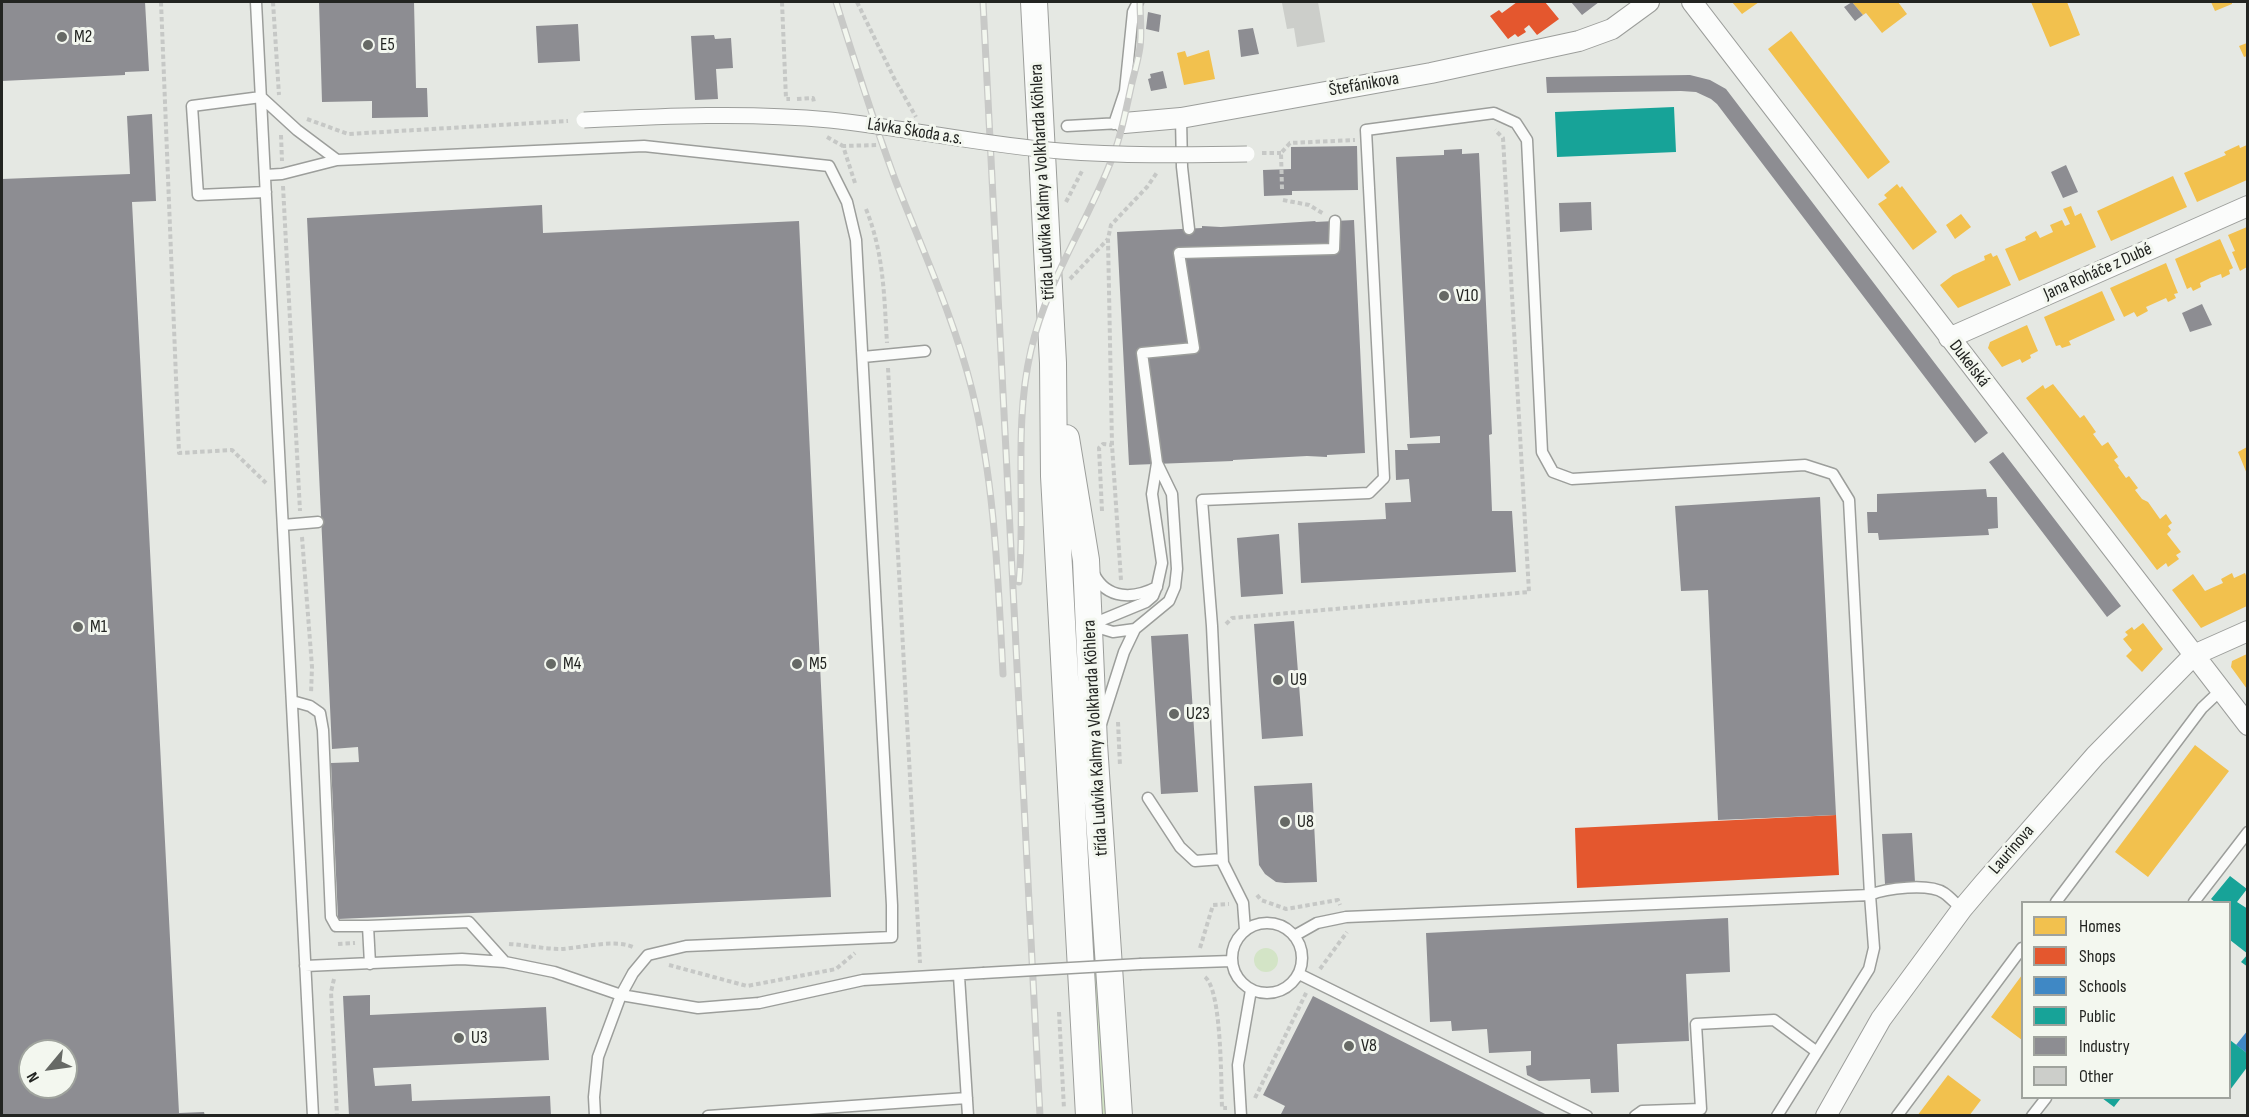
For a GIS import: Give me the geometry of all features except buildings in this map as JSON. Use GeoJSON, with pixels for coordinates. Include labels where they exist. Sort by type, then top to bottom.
{"type":"FeatureCollection","features":[{"type":"Feature","properties":{"kind":"street","name":"třída Ludvíka Kalmy a Volkharda Köhlera"},"geometry":{"type":"LineString","coordinates":[[1034,2],[1053,363],[1054,476],[1094,744],[1119,1116]]}},
{"type":"Feature","properties":{"kind":"street","name":"Štefánikova"},"geometry":{"type":"LineString","coordinates":[[1119,124],[1181,118],[1431,73],[1579,41],[1612,29],[1649,2]]}},
{"type":"Feature","properties":{"kind":"street","name":"Dukelská"},"geometry":{"type":"LineString","coordinates":[[1692,2],[2247,725]]}},
{"type":"Feature","properties":{"kind":"street","name":"Lávka Škoda a.s."},"geometry":{"type":"LineString","coordinates":[[584,120],[668,115],[749,115],[829,120],[1059,151],[1144,156],[1247,154]]}},
{"type":"Feature","properties":{"kind":"street","name":"Jana Roháče z Dubé"},"geometry":{"type":"LineString","coordinates":[[1949,338],[2247,206]]}},
{"type":"Feature","properties":{"kind":"street","name":"třída Ludvíka Kalmy a Volkharda Köhlera"},"geometry":{"type":"LineString","coordinates":[[1053,363],[1086,560],[1076,626],[1089,1116]]}},
{"type":"Feature","properties":{"kind":"street","name":"Laurinova"},"geometry":{"type":"LineString","coordinates":[[1826,1116],[1881,1019],[1962,909],[2095,756],[2194,655],[2247,631]]}},
{"type":"Feature","properties":{"kind":"lane"},"geometry":{"type":"LineString","coordinates":[[256,2],[313,1116]]}},
{"type":"Feature","properties":{"kind":"lane"},"geometry":{"type":"LineString","coordinates":[[1119,124],[1125,91],[1133,12],[1138,2]]}},
{"type":"Feature","properties":{"kind":"lane"},"geometry":{"type":"LineString","coordinates":[[266,192],[198,195],[192,106],[261,97],[297,130],[337,160]]}},
{"type":"Feature","properties":{"kind":"lane"},"geometry":{"type":"LineString","coordinates":[[1245,930],[1243,903],[1222,859],[1212,626],[1202,500],[1369,493],[1384,477],[1366,130],[1494,113],[1516,123],[1527,140],[1542,452],[1552,472],[1572,479],[1805,465],[1833,474],[1849,500],[1874,948],[1869,969],[1778,1116]]}},
{"type":"Feature","properties":{"kind":"lane"},"geometry":{"type":"LineString","coordinates":[[1181,118],[1182,167],[1189,229]]}},
{"type":"Feature","properties":{"kind":"lane","name":"Štefánikova"},"geometry":{"type":"LineString","coordinates":[[1066,126],[1119,124]]}},
{"type":"Feature","properties":{"kind":"lane"},"geometry":{"type":"LineString","coordinates":[[265,175],[282,174],[337,160],[644,146],[829,166],[847,202],[856,240],[892,937],[686,946],[648,955],[633,973],[621,996],[598,1057],[594,1097],[595,1116]]}},
{"type":"Feature","properties":{"kind":"lane"},"geometry":{"type":"LineString","coordinates":[[1076,626],[1146,602],[1153,596],[1157,586],[1162,563],[1152,494],[1157,463],[1142,353],[1194,348],[1179,253],[1334,249],[1335,221]]}},
{"type":"Feature","properties":{"kind":"lane"},"geometry":{"type":"LineString","coordinates":[[863,357],[925,351]]}},
{"type":"Feature","properties":{"kind":"lane"},"geometry":{"type":"LineString","coordinates":[[1094,744],[1124,652],[1135,629],[1169,600],[1176,587],[1172,494],[1157,463]]}},
{"type":"Feature","properties":{"kind":"lane"},"geometry":{"type":"LineString","coordinates":[[283,525],[318,522]]}},
{"type":"Feature","properties":{"kind":"lane"},"geometry":{"type":"LineString","coordinates":[[1086,560],[1098,582],[1105,589],[1115,593],[1132,596],[1157,586]]}},
{"type":"Feature","properties":{"kind":"lane"},"geometry":{"type":"LineString","coordinates":[[1076,626],[1113,632],[1135,629]]}},
{"type":"Feature","properties":{"kind":"lane"},"geometry":{"type":"LineString","coordinates":[[2057,901],[2202,708],[2221,690]]}},
{"type":"Feature","properties":{"kind":"lane"},"geometry":{"type":"LineString","coordinates":[[292,701],[310,706],[320,713],[323,730],[331,916],[336,926],[469,922],[505,962]]}},
{"type":"Feature","properties":{"kind":"lane"},"geometry":{"type":"LineString","coordinates":[[1148,798],[1180,847],[1194,861],[1222,859]]}},
{"type":"Feature","properties":{"kind":"lane"},"geometry":{"type":"LineString","coordinates":[[2195,901],[2247,832]]}},
{"type":"Feature","properties":{"kind":"lane"},"geometry":{"type":"LineString","coordinates":[[1294,936],[1317,922],[1346,917],[1870,895],[1883,889],[1913,887],[1942,891],[1962,909]]}},
{"type":"Feature","properties":{"kind":"lane"},"geometry":{"type":"LineString","coordinates":[[1265,923],[1286,928],[1294,936],[1300,944],[1302,954],[1299,974],[1284,990],[1262,993],[1251,990],[1241,982],[1232,960],[1233,949],[1245,930],[1265,923]]}},
{"type":"Feature","properties":{"kind":"lane"},"geometry":{"type":"LineString","coordinates":[[368,926],[370,964]]}},
{"type":"Feature","properties":{"kind":"lane"},"geometry":{"type":"LineString","coordinates":[[1897,1116],[2021,949]]}},
{"type":"Feature","properties":{"kind":"lane"},"geometry":{"type":"LineString","coordinates":[[304,966],[462,960],[505,962],[554,972],[621,996],[698,1008],[759,1003],[863,980],[1232,960]]}},
{"type":"Feature","properties":{"kind":"lane"},"geometry":{"type":"LineString","coordinates":[[1299,974],[1587,1116]]}},
{"type":"Feature","properties":{"kind":"lane"},"geometry":{"type":"LineString","coordinates":[[959,976],[968,1116]]}},
{"type":"Feature","properties":{"kind":"lane"},"geometry":{"type":"LineString","coordinates":[[1240,1112],[1238,1065],[1251,990]]}},
{"type":"Feature","properties":{"kind":"lane"},"geometry":{"type":"LineString","coordinates":[[1635,1116],[1642,1111],[1701,1109],[1696,1024],[1774,1020],[1817,1052]]}},
{"type":"Feature","properties":{"kind":"lane"},"geometry":{"type":"LineString","coordinates":[[708,1116],[968,1098]]}},
{"type":"Feature","properties":{"kind":"lane"},"geometry":{"type":"LineString","coordinates":[[2032,1116],[2045,1099]]}},
{"type":"Feature","properties":{"kind":"path"},"geometry":{"type":"LineString","coordinates":[[161,2],[179,453],[232,450],[267,484]]}},
{"type":"Feature","properties":{"kind":"path"},"geometry":{"type":"LineString","coordinates":[[273,2],[301,523],[312,667],[310,706]]}},
{"type":"Feature","properties":{"kind":"path"},"geometry":{"type":"LineString","coordinates":[[782,2],[786,99],[813,98],[816,109]]}},
{"type":"Feature","properties":{"kind":"path"},"geometry":{"type":"LineString","coordinates":[[857,2],[894,78],[916,115],[918,124]]}},
{"type":"Feature","properties":{"kind":"path"},"geometry":{"type":"LineString","coordinates":[[281,149],[308,118],[348,134],[584,120]]}},
{"type":"Feature","properties":{"kind":"path"},"geometry":{"type":"LineString","coordinates":[[1223,626],[1233,618],[1529,592],[1503,138],[1490,126]]}},
{"type":"Feature","properties":{"kind":"path"},"geometry":{"type":"LineString","coordinates":[[825,133],[830,140],[843,146],[883,144]]}},
{"type":"Feature","properties":{"kind":"path"},"geometry":{"type":"LineString","coordinates":[[1282,189],[1281,153],[1290,143],[1366,140]]}},
{"type":"Feature","properties":{"kind":"path"},"geometry":{"type":"LineString","coordinates":[[843,146],[859,192]]}},
{"type":"Feature","properties":{"kind":"path"},"geometry":{"type":"LineString","coordinates":[[1061,213],[1087,162]]}},
{"type":"Feature","properties":{"kind":"path"},"geometry":{"type":"LineString","coordinates":[[1283,200],[1309,205],[1335,221]]}},
{"type":"Feature","properties":{"kind":"path"},"geometry":{"type":"LineString","coordinates":[[863,203],[876,234],[882,264],[920,976]]}},
{"type":"Feature","properties":{"kind":"path"},"geometry":{"type":"LineString","coordinates":[[1102,515],[1099,448],[1103,444],[1112,445]]}},
{"type":"Feature","properties":{"kind":"path"},"geometry":{"type":"LineString","coordinates":[[282,505],[300,504]]}},
{"type":"Feature","properties":{"kind":"path"},"geometry":{"type":"LineString","coordinates":[[1255,892],[1261,900]]}},
{"type":"Feature","properties":{"kind":"path"},"geometry":{"type":"LineString","coordinates":[[1261,900],[1286,909],[1338,900],[1346,917],[1347,931],[1312,981],[1252,1105],[1240,1112],[1222,1108],[1216,1000],[1209,980],[1201,975],[1200,962],[1201,945],[1213,905],[1243,903],[1261,900]]}},
{"type":"Feature","properties":{"kind":"path"},"geometry":{"type":"LineString","coordinates":[[486,941],[559,949],[606,944],[630,945],[672,966],[747,986],[836,969],[856,953],[856,938]]}},
{"type":"Feature","properties":{"kind":"path"},"geometry":{"type":"LineString","coordinates":[[328,940],[338,944],[369,942]]}},
{"type":"Feature","properties":{"kind":"path"},"geometry":{"type":"LineString","coordinates":[[337,1116],[331,992],[338,965],[338,944]]}},
{"type":"Feature","properties":{"kind":"path"},"geometry":{"type":"LineString","coordinates":[[1063,1095],[1065,1116]]}},
{"type":"Feature","properties":{"kind":"green space"},"geometry":{"type":"Polygon","coordinates":[[[1077,644],[1107,1115],[1100,1115],[1075,648],[1077,644]]]}},
{"type":"Feature","properties":{"kind":"green space"},"geometry":{"type":"Polygon","coordinates":[[[1266,948],[1275,951],[1278,960],[1275,969],[1266,972],[1257,969],[1254,960],[1257,951],[1266,948]]]}},
{"type":"Feature","properties":{"kind":"railway"},"geometry":{"type":"LineString","coordinates":[[836,2],[880,137],[947,311],[972,390],[991,496],[1003,674]]}},
{"type":"Feature","properties":{"kind":"railway"},"geometry":{"type":"LineString","coordinates":[[983,2],[1040,1116]]}},
{"type":"Feature","properties":{"kind":"railway"},"geometry":{"type":"LineString","coordinates":[[1019,582],[1021,437],[1031,350],[1046,302],[1113,157],[1139,52],[1140,2]]}},
{"type":"Feature","properties":{"kind":"place","name":"M2"},"geometry":{"type":"Point","coordinates":[62,37]}},
{"type":"Feature","properties":{"kind":"place","name":"E5"},"geometry":{"type":"Point","coordinates":[368,45]}},
{"type":"Feature","properties":{"kind":"place","name":"V10"},"geometry":{"type":"Point","coordinates":[1444,296]}},
{"type":"Feature","properties":{"kind":"place","name":"M1"},"geometry":{"type":"Point","coordinates":[78,627]}},
{"type":"Feature","properties":{"kind":"place","name":"M4"},"geometry":{"type":"Point","coordinates":[551,664]}},
{"type":"Feature","properties":{"kind":"place","name":"M5"},"geometry":{"type":"Point","coordinates":[797,664]}},
{"type":"Feature","properties":{"kind":"place","name":"U9"},"geometry":{"type":"Point","coordinates":[1278,680]}},
{"type":"Feature","properties":{"kind":"place","name":"U23"},"geometry":{"type":"Point","coordinates":[1174,714]}},
{"type":"Feature","properties":{"kind":"place","name":"U8"},"geometry":{"type":"Point","coordinates":[1285,822]}},
{"type":"Feature","properties":{"kind":"place","name":"U3"},"geometry":{"type":"Point","coordinates":[459,1038]}},
{"type":"Feature","properties":{"kind":"place","name":"V8"},"geometry":{"type":"Point","coordinates":[1349,1046]}}]}
